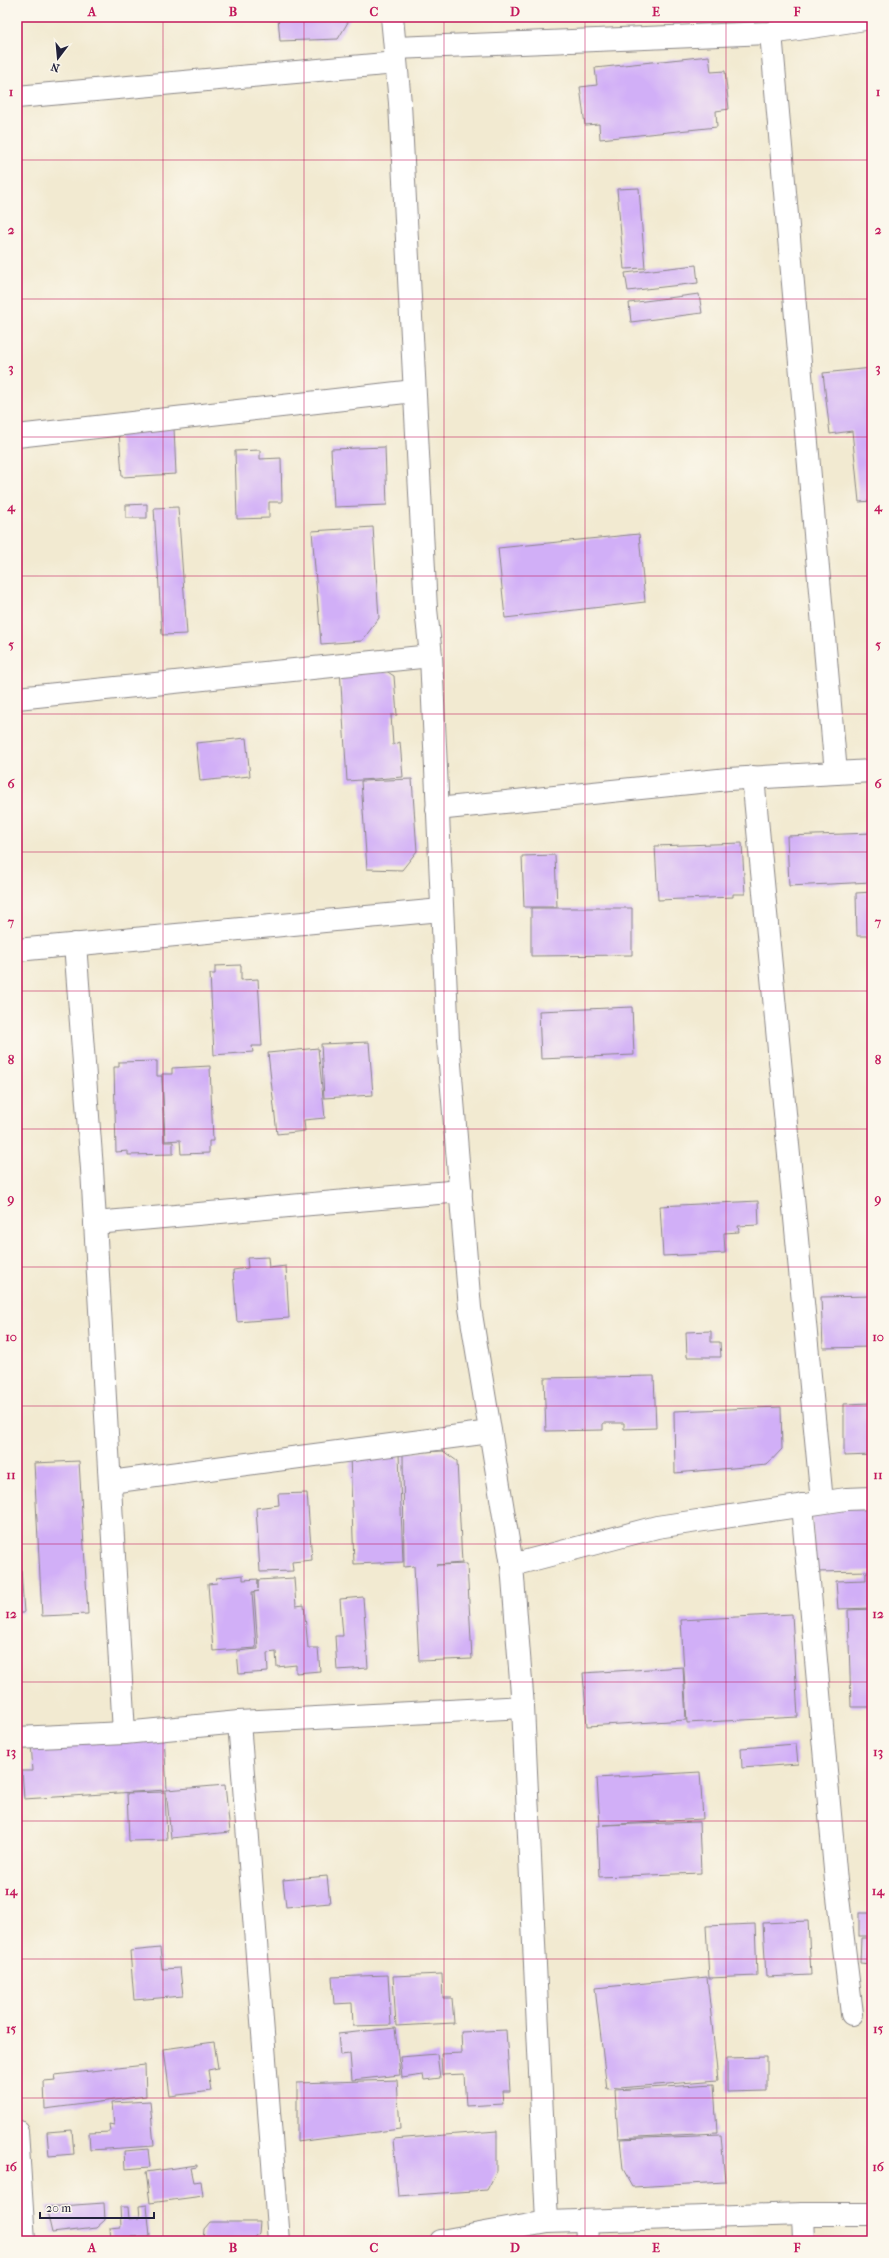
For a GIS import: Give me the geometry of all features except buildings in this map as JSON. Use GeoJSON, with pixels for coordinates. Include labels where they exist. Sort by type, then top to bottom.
{"type":"FeatureCollection","features":[{"type":"Feature","properties":{"kind":"street"},"geometry":{"type":"LineString","coordinates":[[392,17],[400,103],[426,609],[431,656],[448,1040],[470,1308],[512,1565],[523,1707],[547,2222]]}},
{"type":"Feature","properties":{"kind":"street"},"geometry":{"type":"LineString","coordinates":[[17,97],[395,56],[771,33],[872,18]]}},
{"type":"Feature","properties":{"kind":"street"},"geometry":{"type":"LineString","coordinates":[[771,33],[836,773]]}},
{"type":"Feature","properties":{"kind":"street"},"geometry":{"type":"LineString","coordinates":[[17,436],[414,391]]}},
{"type":"Feature","properties":{"kind":"street"},"geometry":{"type":"LineString","coordinates":[[17,698],[431,656]]}},
{"type":"Feature","properties":{"kind":"street"},"geometry":{"type":"LineString","coordinates":[[437,809],[753,777],[872,771]]}},
{"type":"Feature","properties":{"kind":"street"},"geometry":{"type":"LineString","coordinates":[[753,777],[812,1504],[836,1881],[852,2014]]}},
{"type":"Feature","properties":{"kind":"street"},"geometry":{"type":"LineString","coordinates":[[17,950],[442,910]]}},
{"type":"Feature","properties":{"kind":"street"},"geometry":{"type":"LineString","coordinates":[[75,944],[95,1223],[124,1733]]}},
{"type":"Feature","properties":{"kind":"street"},"geometry":{"type":"LineString","coordinates":[[95,1223],[461,1191]]}},
{"type":"Feature","properties":{"kind":"street"},"geometry":{"type":"LineString","coordinates":[[110,1482],[490,1432]]}},
{"type":"Feature","properties":{"kind":"street"},"geometry":{"type":"LineString","coordinates":[[512,1565],[657,1528],[812,1504],[872,1498]]}},
{"type":"Feature","properties":{"kind":"street"},"geometry":{"type":"LineString","coordinates":[[17,1738],[124,1733],[239,1722],[523,1707]]}},
{"type":"Feature","properties":{"kind":"street"},"geometry":{"type":"LineString","coordinates":[[239,1722],[279,2241]]}},
{"type":"Feature","properties":{"kind":"street"},"geometry":{"type":"LineString","coordinates":[[17,2131],[24,2241]]}},
{"type":"Feature","properties":{"kind":"street"},"geometry":{"type":"LineString","coordinates":[[441,2241],[547,2222],[587,2231],[803,2214],[872,2214]]}},
{"type":"Feature","properties":{"kind":"street"},"geometry":{"type":"LineString","coordinates":[[803,2214],[804,2241]]}}]}
